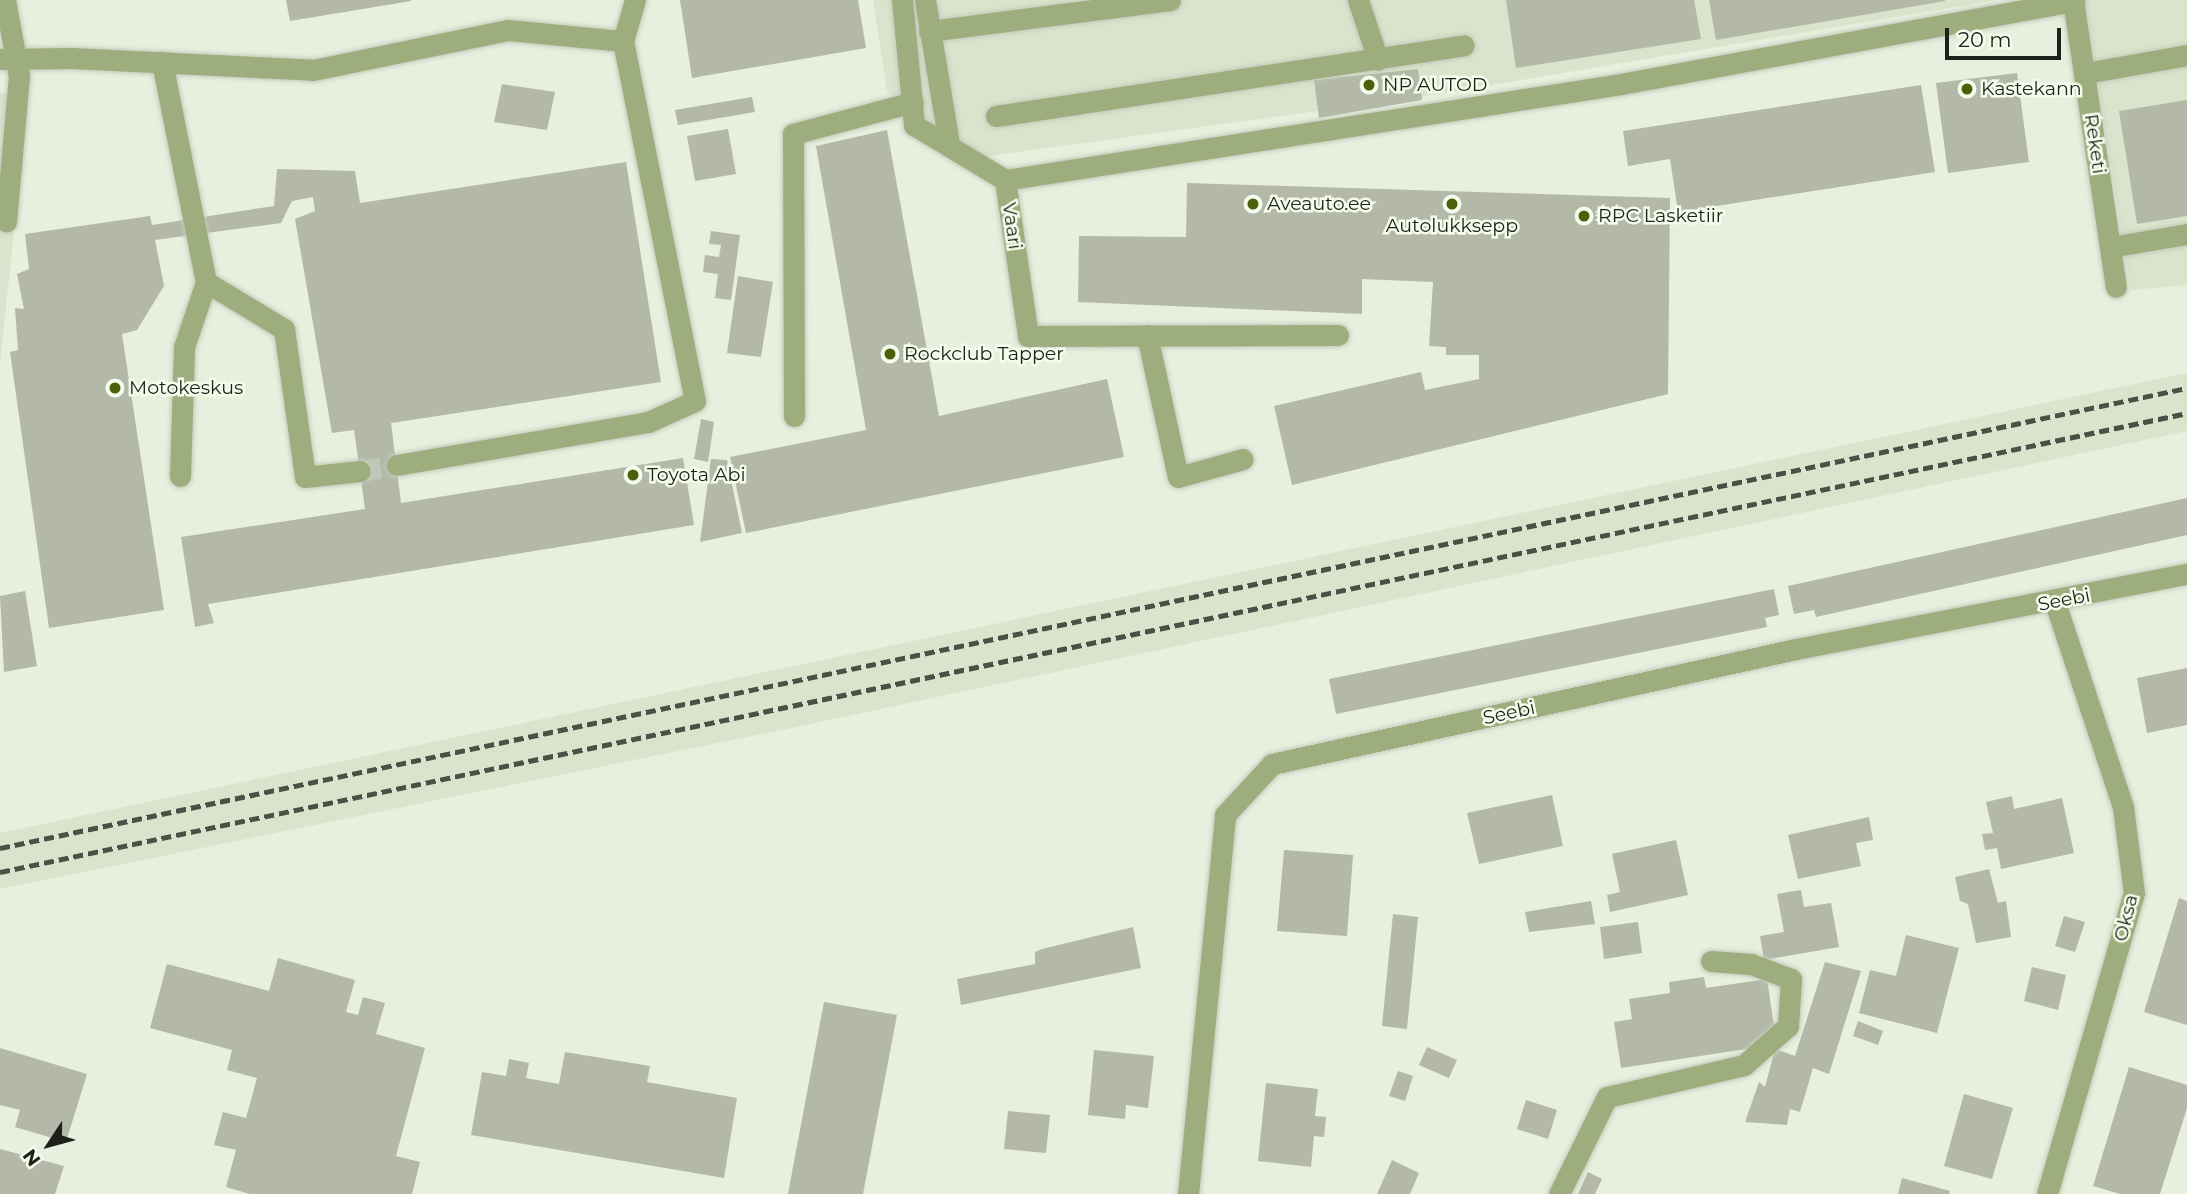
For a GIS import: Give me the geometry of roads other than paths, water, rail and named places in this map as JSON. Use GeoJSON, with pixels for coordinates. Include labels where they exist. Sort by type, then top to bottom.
{"type":"FeatureCollection","features":[{"type":"Feature","properties":{"kind":"street"},"geometry":{"type":"LineString","coordinates":[[5,0],[6,60],[19,76],[6,222]]}},
{"type":"Feature","properties":{"kind":"street"},"geometry":{"type":"LineString","coordinates":[[397,465],[648,422],[695,401],[623,41],[635,0]]}},
{"type":"Feature","properties":{"kind":"street"},"geometry":{"type":"LineString","coordinates":[[794,416],[793,134],[913,102],[902,0]]}},
{"type":"Feature","properties":{"kind":"street"},"geometry":{"type":"LineString","coordinates":[[925,0],[949,144]]}},
{"type":"Feature","properties":{"kind":"street"},"geometry":{"type":"LineString","coordinates":[[929,31],[1170,0]]}},
{"type":"Feature","properties":{"kind":"street"},"geometry":{"type":"LineString","coordinates":[[1358,0],[1378,60]]}},
{"type":"Feature","properties":{"kind":"street"},"geometry":{"type":"LineString","coordinates":[[1005,180],[1621,84],[2073,1]]}},
{"type":"Feature","properties":{"kind":"street","name":"Reketi"},"geometry":{"type":"LineString","coordinates":[[2073,1],[2116,287]]}},
{"type":"Feature","properties":{"kind":"street"},"geometry":{"type":"LineString","coordinates":[[6,60],[82,59],[313,70],[508,30],[623,41]]}},
{"type":"Feature","properties":{"kind":"street"},"geometry":{"type":"LineString","coordinates":[[996,116],[1465,45]]}},
{"type":"Feature","properties":{"kind":"street"},"geometry":{"type":"LineString","coordinates":[[2085,74],[2187,55]]}},
{"type":"Feature","properties":{"kind":"street"},"geometry":{"type":"LineString","coordinates":[[162,62],[206,282],[184,347],[180,476]]}},
{"type":"Feature","properties":{"kind":"street","name":"Vaari"},"geometry":{"type":"LineString","coordinates":[[913,102],[914,125],[1005,180],[1028,336],[1147,335]]}},
{"type":"Feature","properties":{"kind":"street"},"geometry":{"type":"LineString","coordinates":[[2110,247],[2187,234]]}},
{"type":"Feature","properties":{"kind":"street"},"geometry":{"type":"LineString","coordinates":[[206,282],[284,329],[305,477],[360,471]]}},
{"type":"Feature","properties":{"kind":"street"},"geometry":{"type":"LineString","coordinates":[[1243,459],[1178,477],[1147,335],[1338,335]]}},
{"type":"Feature","properties":{"kind":"street","name":"Seebi"},"geometry":{"type":"LineString","coordinates":[[1188,1194],[1225,815],[1272,764],[1796,649],[2056,602],[2187,574]]}},
{"type":"Feature","properties":{"kind":"street","name":"Oksa"},"geometry":{"type":"LineString","coordinates":[[2047,1194],[2134,893],[2123,807],[2056,602]]}},
{"type":"Feature","properties":{"kind":"street"},"geometry":{"type":"LineString","coordinates":[[1559,1194],[1607,1097],[1744,1065],[1788,1026],[1791,979],[1751,964],[1711,961]]}},
{"type":"Feature","properties":{"kind":"tunnel"},"geometry":{"type":"LineString","coordinates":[[360,471],[397,465]]}},
{"type":"Feature","properties":{"kind":"railway"},"geometry":{"type":"LineString","coordinates":[[0,848],[2187,388]]}},
{"type":"Feature","properties":{"kind":"railway"},"geometry":{"type":"LineString","coordinates":[[0,872],[2187,413]]}},
{"type":"Feature","properties":{"kind":"place","name":"NP AUTOD"},"geometry":{"type":"Point","coordinates":[1369,85]}},
{"type":"Feature","properties":{"kind":"place","name":"Kastekann"},"geometry":{"type":"Point","coordinates":[1967,89]}},
{"type":"Feature","properties":{"kind":"place","name":"Aveauto.ee"},"geometry":{"type":"Point","coordinates":[1253,204]}},
{"type":"Feature","properties":{"kind":"place","name":"Autolukksepp"},"geometry":{"type":"Point","coordinates":[1452,204]}},
{"type":"Feature","properties":{"kind":"place","name":"RPC Lasketiir"},"geometry":{"type":"Point","coordinates":[1584,216]}},
{"type":"Feature","properties":{"kind":"place","name":"Rockclub Tapper"},"geometry":{"type":"Point","coordinates":[890,354]}},
{"type":"Feature","properties":{"kind":"place","name":"Motokeskus"},"geometry":{"type":"Point","coordinates":[115,388]}},
{"type":"Feature","properties":{"kind":"place","name":"Toyota Abi"},"geometry":{"type":"Point","coordinates":[633,475]}}]}
